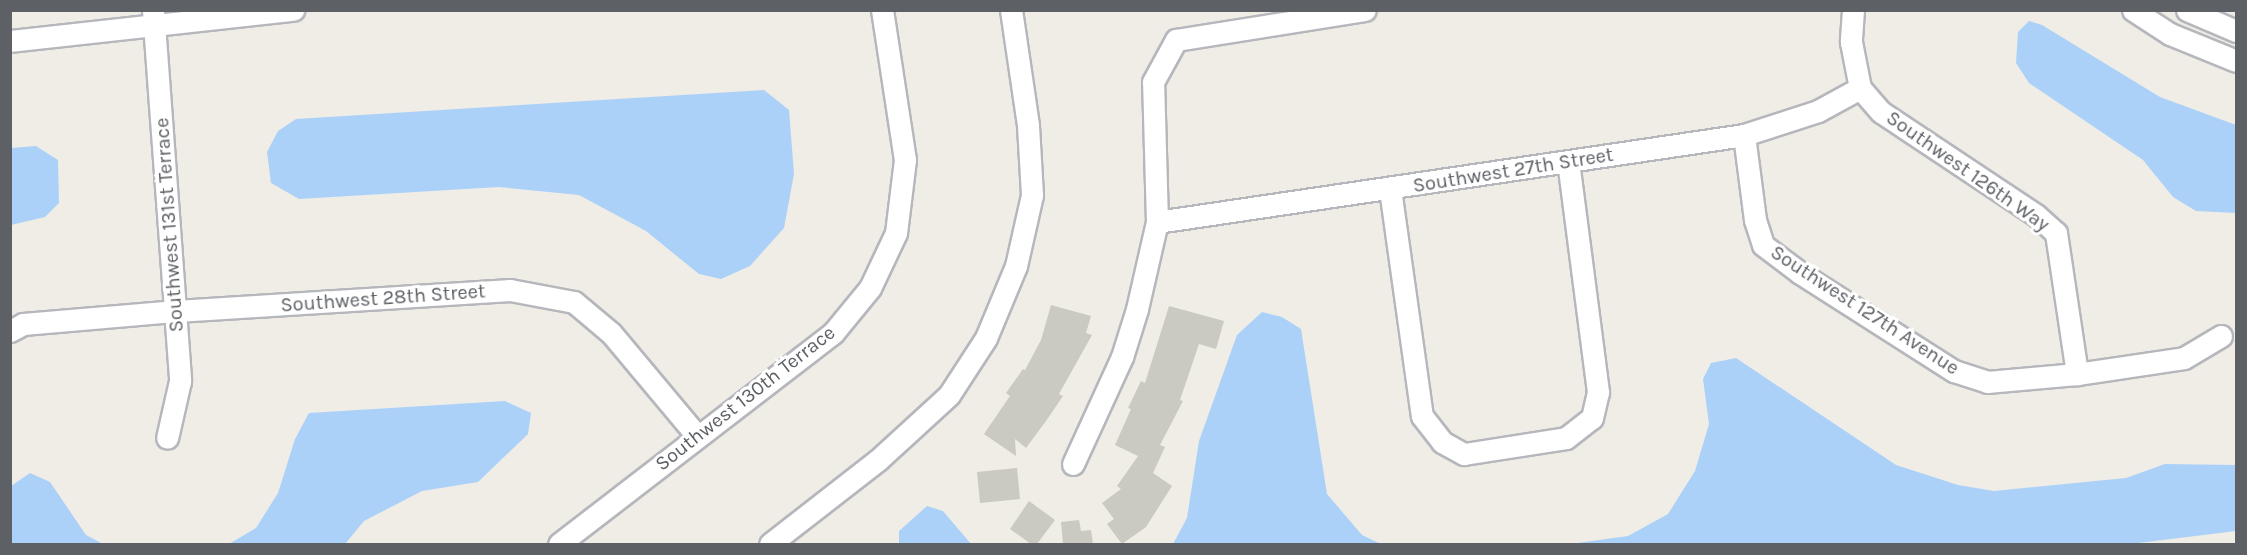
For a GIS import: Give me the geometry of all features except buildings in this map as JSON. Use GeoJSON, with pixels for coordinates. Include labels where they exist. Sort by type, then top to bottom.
{"type":"FeatureCollection","features":[{"type":"Feature","properties":{"kind":"street"},"geometry":{"type":"LineString","coordinates":[[10,41],[154,18],[293,10]]}},
{"type":"Feature","properties":{"kind":"street","name":"Southwest 130th Terrace"},"geometry":{"type":"LineString","coordinates":[[559,544],[833,333],[870,288],[896,233],[905,160],[882,10]]}},
{"type":"Feature","properties":{"kind":"street"},"geometry":{"type":"LineString","coordinates":[[770,544],[878,460],[949,395],[986,338],[1016,266],[1032,195],[1028,125],[1011,10]]}},
{"type":"Feature","properties":{"kind":"street"},"geometry":{"type":"LineString","coordinates":[[1073,465],[1122,357],[1137,309],[1157,222],[1153,82],[1176,40],[1365,10]]}},
{"type":"Feature","properties":{"kind":"street"},"geometry":{"type":"LineString","coordinates":[[1853,10],[1851,42],[1860,88]]}},
{"type":"Feature","properties":{"kind":"street"},"geometry":{"type":"LineString","coordinates":[[2133,10],[2170,34],[2236,61]]}},
{"type":"Feature","properties":{"kind":"street"},"geometry":{"type":"LineString","coordinates":[[2187,10],[2236,31]]}},
{"type":"Feature","properties":{"kind":"street","name":"Southwest 131st Terrace"},"geometry":{"type":"LineString","coordinates":[[154,18],[180,381],[167,438]]}},
{"type":"Feature","properties":{"kind":"street","name":"Southwest 27th Street"},"geometry":{"type":"LineString","coordinates":[[1157,222],[1744,135],[1818,111],[1860,88]]}},
{"type":"Feature","properties":{"kind":"street","name":"Southwest 126th Way"},"geometry":{"type":"LineString","coordinates":[[1860,88],[1881,112],[2036,215],[2056,233],[2077,374]]}},
{"type":"Feature","properties":{"kind":"street","name":"Southwest 127th Avenue"},"geometry":{"type":"LineString","coordinates":[[1744,135],[1755,220],[1763,245],[1800,273],[1954,371],[1987,382],[2077,374]]}},
{"type":"Feature","properties":{"kind":"street"},"geometry":{"type":"LineString","coordinates":[[1390,189],[1422,416],[1442,442],[1464,454],[1566,438],[1592,418],[1598,392],[1569,162]]}},
{"type":"Feature","properties":{"kind":"street","name":"Southwest 28th Street"},"geometry":{"type":"LineString","coordinates":[[10,331],[23,324],[176,311],[510,290],[574,302],[611,333],[697,436]]}},
{"type":"Feature","properties":{"kind":"street"},"geometry":{"type":"LineString","coordinates":[[2077,374],[2184,358],[2221,336]]}},
{"type":"Feature","properties":{"kind":"water"},"geometry":{"type":"Polygon","coordinates":[[[2029,21],[2042,25],[2160,97],[2236,125],[2236,213],[2196,211],[2173,197],[2143,160],[2029,83],[2016,63],[2018,32],[2029,21]]]}},
{"type":"Feature","properties":{"kind":"water"},"geometry":{"type":"Polygon","coordinates":[[[764,90],[789,110],[794,174],[784,228],[750,266],[721,279],[699,274],[646,231],[579,195],[499,187],[299,199],[271,183],[267,152],[278,131],[296,119],[764,90]]]}},
{"type":"Feature","properties":{"kind":"water"},"geometry":{"type":"Polygon","coordinates":[[[36,146],[58,160],[59,203],[45,217],[11,225],[11,148],[36,146]]]}},
{"type":"Feature","properties":{"kind":"water"},"geometry":{"type":"Polygon","coordinates":[[[1262,312],[1282,317],[1301,329],[1327,494],[1362,535],[1381,544],[1173,544],[1187,518],[1199,441],[1237,335],[1262,312]]]}},
{"type":"Feature","properties":{"kind":"water"},"geometry":{"type":"Polygon","coordinates":[[[1736,358],[1896,465],[1958,485],[1994,491],[2126,478],[2165,464],[2236,465],[2236,531],[2130,544],[1570,544],[1628,536],[1668,514],[1695,471],[1709,424],[1703,379],[1711,363],[1736,358]]]}},
{"type":"Feature","properties":{"kind":"water"},"geometry":{"type":"Polygon","coordinates":[[[505,401],[531,413],[528,434],[478,482],[422,491],[364,521],[345,544],[229,544],[256,528],[278,493],[295,439],[309,413],[505,401]]]}},
{"type":"Feature","properties":{"kind":"water"},"geometry":{"type":"Polygon","coordinates":[[[30,473],[50,482],[86,535],[103,544],[11,544],[11,486],[30,473]]]}},
{"type":"Feature","properties":{"kind":"water"},"geometry":{"type":"Polygon","coordinates":[[[927,506],[943,511],[971,544],[899,544],[899,531],[927,506]]]}}]}
